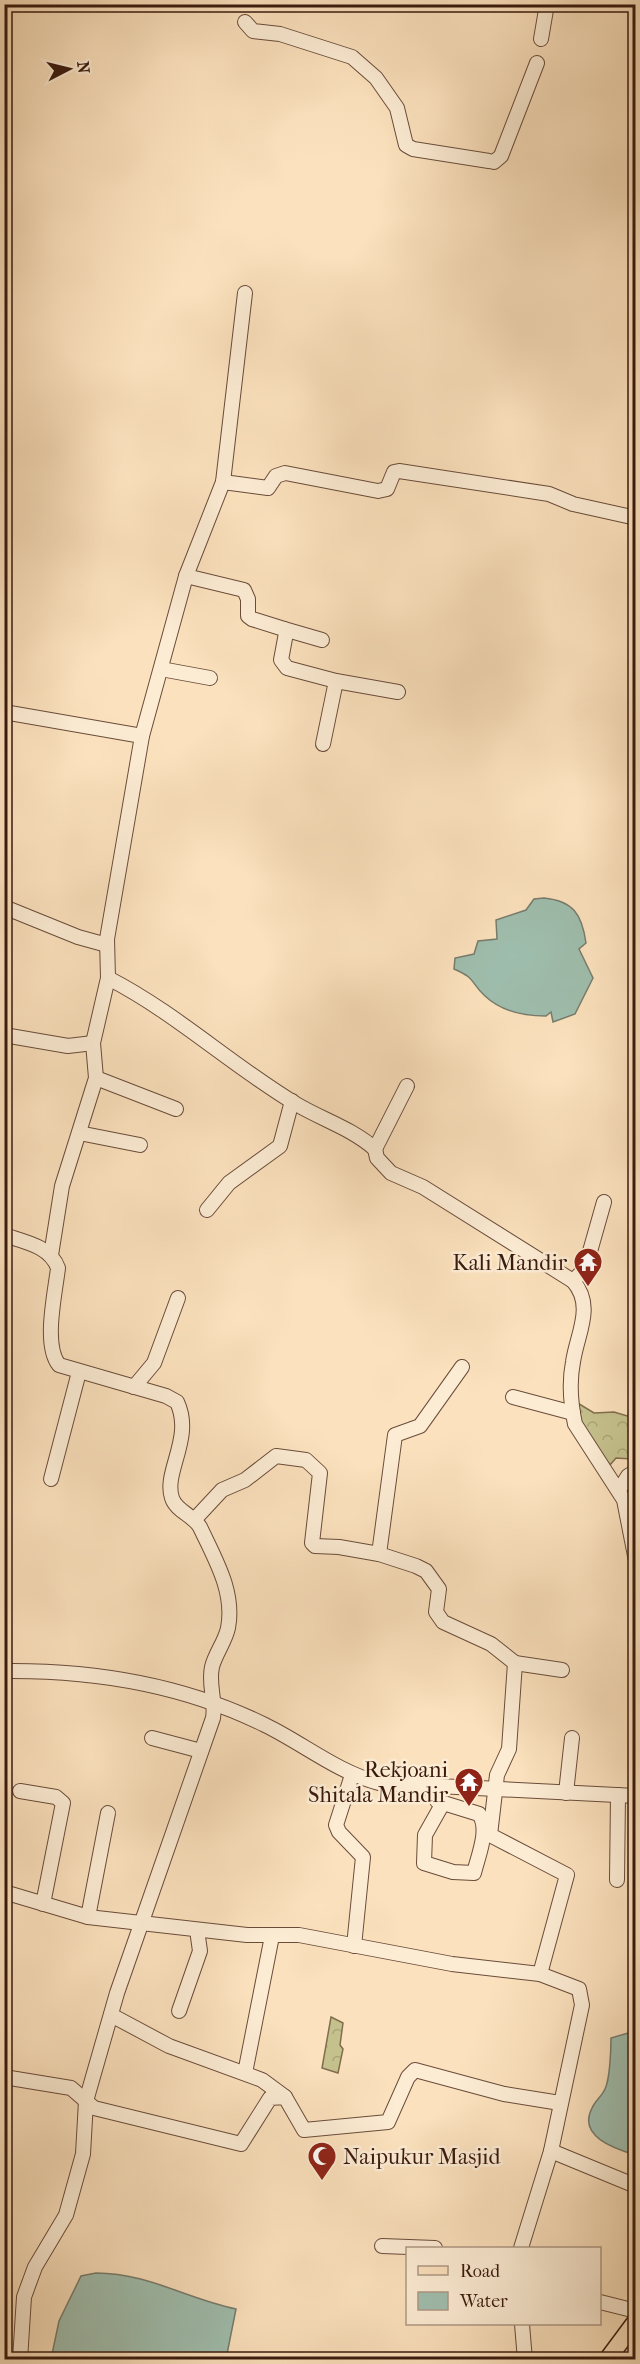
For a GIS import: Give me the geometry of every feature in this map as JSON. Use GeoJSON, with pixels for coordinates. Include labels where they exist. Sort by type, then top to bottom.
{"type":"FeatureCollection","features":[{"type":"Feature","properties":{"kind":"main road"},"geometry":{"type":"LineString","coordinates":[[607,2360],[636,2320]]}},
{"type":"Feature","properties":{"kind":"main road"},"geometry":{"type":"LineString","coordinates":[[616,2360],[636,2334]]}},
{"type":"Feature","properties":{"kind":"street"},"geometry":{"type":"LineString","coordinates":[[541,39],[547,4]]}},
{"type":"Feature","properties":{"kind":"street"},"geometry":{"type":"LineString","coordinates":[[245,22],[253,31],[280,34],[351,57],[376,78],[397,108],[406,145],[412,148],[494,162],[501,156],[537,63]]}},
{"type":"Feature","properties":{"kind":"street"},"geometry":{"type":"LineString","coordinates":[[51,1255],[62,1186],[96,1078],[93,1043],[108,978],[107,945],[142,736],[186,576],[223,482],[244,293]]}},
{"type":"Feature","properties":{"kind":"street"},"geometry":{"type":"LineString","coordinates":[[223,482],[268,488],[276,476],[285,473],[378,491],[387,489],[394,472],[399,471],[549,494],[573,504],[636,518]]}},
{"type":"Feature","properties":{"kind":"street"},"geometry":{"type":"LineString","coordinates":[[186,576],[244,590],[248,599],[248,616],[252,620],[322,640]]}},
{"type":"Feature","properties":{"kind":"street"},"geometry":{"type":"LineString","coordinates":[[284,629],[287,637],[282,654],[284,666],[336,681],[398,692]]}},
{"type":"Feature","properties":{"kind":"street"},"geometry":{"type":"LineString","coordinates":[[161,669],[210,678]]}},
{"type":"Feature","properties":{"kind":"street"},"geometry":{"type":"LineString","coordinates":[[323,744],[336,681]]}},
{"type":"Feature","properties":{"kind":"street"},"geometry":{"type":"LineString","coordinates":[[4,712],[142,736]]}},
{"type":"Feature","properties":{"kind":"street"},"geometry":{"type":"LineString","coordinates":[[4,907],[89,941],[107,945]]}},
{"type":"Feature","properties":{"kind":"street"},"geometry":{"type":"LineString","coordinates":[[108,978],[147,998],[292,1101],[360,1136],[375,1149],[377,1158],[391,1173],[423,1187],[573,1281],[582,1291],[584,1308],[572,1363],[575,1424],[619,1490],[627,1511],[636,1561]]}},
{"type":"Feature","properties":{"kind":"street"},"geometry":{"type":"LineString","coordinates":[[4,1035],[68,1046],[93,1043]]}},
{"type":"Feature","properties":{"kind":"street"},"geometry":{"type":"LineString","coordinates":[[96,1078],[176,1109]]}},
{"type":"Feature","properties":{"kind":"street"},"geometry":{"type":"LineString","coordinates":[[375,1149],[407,1086]]}},
{"type":"Feature","properties":{"kind":"street"},"geometry":{"type":"LineString","coordinates":[[207,1210],[229,1183],[275,1152],[280,1146],[292,1101]]}},
{"type":"Feature","properties":{"kind":"street"},"geometry":{"type":"LineString","coordinates":[[79,1133],[140,1145]]}},
{"type":"Feature","properties":{"kind":"street"},"geometry":{"type":"LineString","coordinates":[[573,1281],[585,1269],[604,1202]]}},
{"type":"Feature","properties":{"kind":"street"},"geometry":{"type":"LineString","coordinates":[[4,1234],[42,1248],[51,1255],[58,1268],[52,1356],[59,1365],[166,1396],[177,1402],[181,1411],[182,1436],[171,1495],[178,1509],[195,1519],[228,1590],[228,1628],[212,1665],[211,1677],[216,1704],[209,1731],[111,2015],[86,2102],[83,2154],[66,2215],[35,2267],[24,2297],[20,2360]]}},
{"type":"Feature","properties":{"kind":"street"},"geometry":{"type":"LineString","coordinates":[[134,1387],[154,1363],[178,1298]]}},
{"type":"Feature","properties":{"kind":"street"},"geometry":{"type":"LineString","coordinates":[[379,1554],[395,1435],[420,1426],[462,1366]]}},
{"type":"Feature","properties":{"kind":"street"},"geometry":{"type":"LineString","coordinates":[[51,1479],[79,1372]]}},
{"type":"Feature","properties":{"kind":"street"},"geometry":{"type":"LineString","coordinates":[[513,1397],[573,1413]]}},
{"type":"Feature","properties":{"kind":"street"},"geometry":{"type":"LineString","coordinates":[[195,1519],[222,1490],[245,1480],[268,1460],[285,1455],[306,1460],[320,1473],[312,1543],[315,1546],[339,1547],[379,1554],[426,1571],[439,1589],[436,1612],[443,1622],[491,1644],[515,1663],[562,1670]]}},
{"type":"Feature","properties":{"kind":"street"},"geometry":{"type":"LineString","coordinates":[[619,1490],[628,1476],[636,1471]]}},
{"type":"Feature","properties":{"kind":"street"},"geometry":{"type":"LineString","coordinates":[[515,1663],[509,1749],[497,1775],[490,1835],[567,1875],[540,1974]]}},
{"type":"Feature","properties":{"kind":"street"},"geometry":{"type":"LineString","coordinates":[[4,1671],[58,1671],[113,1677],[216,1704],[266,1725],[352,1775],[379,1783],[435,1784],[636,1796]]}},
{"type":"Feature","properties":{"kind":"street"},"geometry":{"type":"LineString","coordinates":[[152,1738],[201,1751]]}},
{"type":"Feature","properties":{"kind":"street"},"geometry":{"type":"LineString","coordinates":[[566,1793],[572,1738]]}},
{"type":"Feature","properties":{"kind":"street"},"geometry":{"type":"LineString","coordinates":[[352,1775],[336,1825],[339,1832],[363,1857],[354,1946]]}},
{"type":"Feature","properties":{"kind":"street"},"geometry":{"type":"LineString","coordinates":[[435,1784],[432,1791],[437,1801],[479,1814],[483,1819],[484,1827],[474,1873],[443,1870],[424,1863],[425,1835],[443,1803]]}},
{"type":"Feature","properties":{"kind":"street"},"geometry":{"type":"LineString","coordinates":[[20,1791],[56,1797],[63,1803],[43,1904]]}},
{"type":"Feature","properties":{"kind":"street"},"geometry":{"type":"LineString","coordinates":[[617,1880],[618,1795]]}},
{"type":"Feature","properties":{"kind":"street"},"geometry":{"type":"LineString","coordinates":[[88,1917],[108,1813]]}},
{"type":"Feature","properties":{"kind":"street"},"geometry":{"type":"LineString","coordinates":[[4,1892],[88,1917],[197,1930],[272,1936],[298,1935],[452,1964],[540,1974],[579,1989],[582,1995],[582,2005],[551,2151],[521,2247]]}},
{"type":"Feature","properties":{"kind":"street"},"geometry":{"type":"LineString","coordinates":[[179,2011],[200,1951],[197,1930]]}},
{"type":"Feature","properties":{"kind":"street"},"geometry":{"type":"LineString","coordinates":[[246,2073],[272,1936]]}},
{"type":"Feature","properties":{"kind":"street"},"geometry":{"type":"LineString","coordinates":[[111,2015],[168,2046],[246,2073],[270,2084],[285,2097],[304,2130],[388,2122],[408,2077],[415,2070],[504,2094],[560,2103]]}},
{"type":"Feature","properties":{"kind":"street"},"geometry":{"type":"LineString","coordinates":[[4,2077],[71,2088],[94,2108],[241,2144],[270,2098],[285,2097]]}},
{"type":"Feature","properties":{"kind":"street"},"geometry":{"type":"LineString","coordinates":[[551,2151],[636,2186]]}},
{"type":"Feature","properties":{"kind":"street"},"geometry":{"type":"LineString","coordinates":[[382,2246],[408,2247]]}},
{"type":"Feature","properties":{"kind":"street"},"geometry":{"type":"LineString","coordinates":[[601,2302],[636,2311]]}},
{"type":"Feature","properties":{"kind":"street"},"geometry":{"type":"LineString","coordinates":[[522,2325],[525,2360]]}},
{"type":"Feature","properties":{"kind":"green space"},"geometry":{"type":"Polygon","coordinates":[[[571,1399],[594,1413],[614,1412],[631,1417],[631,1459],[616,1458],[604,1472],[575,1424],[571,1399]]]}},
{"type":"Feature","properties":{"kind":"green space"},"geometry":{"type":"Polygon","coordinates":[[[331,2017],[343,2023],[340,2045],[343,2049],[338,2073],[322,2068],[331,2017]]]}},
{"type":"Feature","properties":{"kind":"water"},"geometry":{"type":"Polygon","coordinates":[[[544,898],[562,902],[579,917],[586,943],[579,949],[593,978],[575,1014],[553,1022],[551,1012],[546,1016],[530,1015],[514,1012],[498,1005],[485,996],[470,978],[454,969],[455,958],[474,954],[478,941],[497,939],[496,920],[526,910],[534,899],[544,898]]]}},
{"type":"Feature","properties":{"kind":"water"},"geometry":{"type":"Polygon","coordinates":[[[636,2031],[635,2155],[601,2140],[590,2127],[589,2118],[593,2105],[604,2092],[607,2084],[611,2038],[636,2031]]]}},
{"type":"Feature","properties":{"kind":"water"},"geometry":{"type":"Polygon","coordinates":[[[96,2273],[133,2277],[236,2309],[226,2359],[51,2359],[59,2321],[81,2276],[96,2273]]]}},
{"type":"Feature","properties":{"kind":"place","name":"Kali Mandir"},"geometry":{"type":"Point","coordinates":[588,1288]}},
{"type":"Feature","properties":{"kind":"place","name":"Rekjoani Shitala Mandir"},"geometry":{"type":"Point","coordinates":[469,1808]}},
{"type":"Feature","properties":{"kind":"place","name":"Naipukur Masjid"},"geometry":{"type":"Point","coordinates":[322,2182]}}]}
